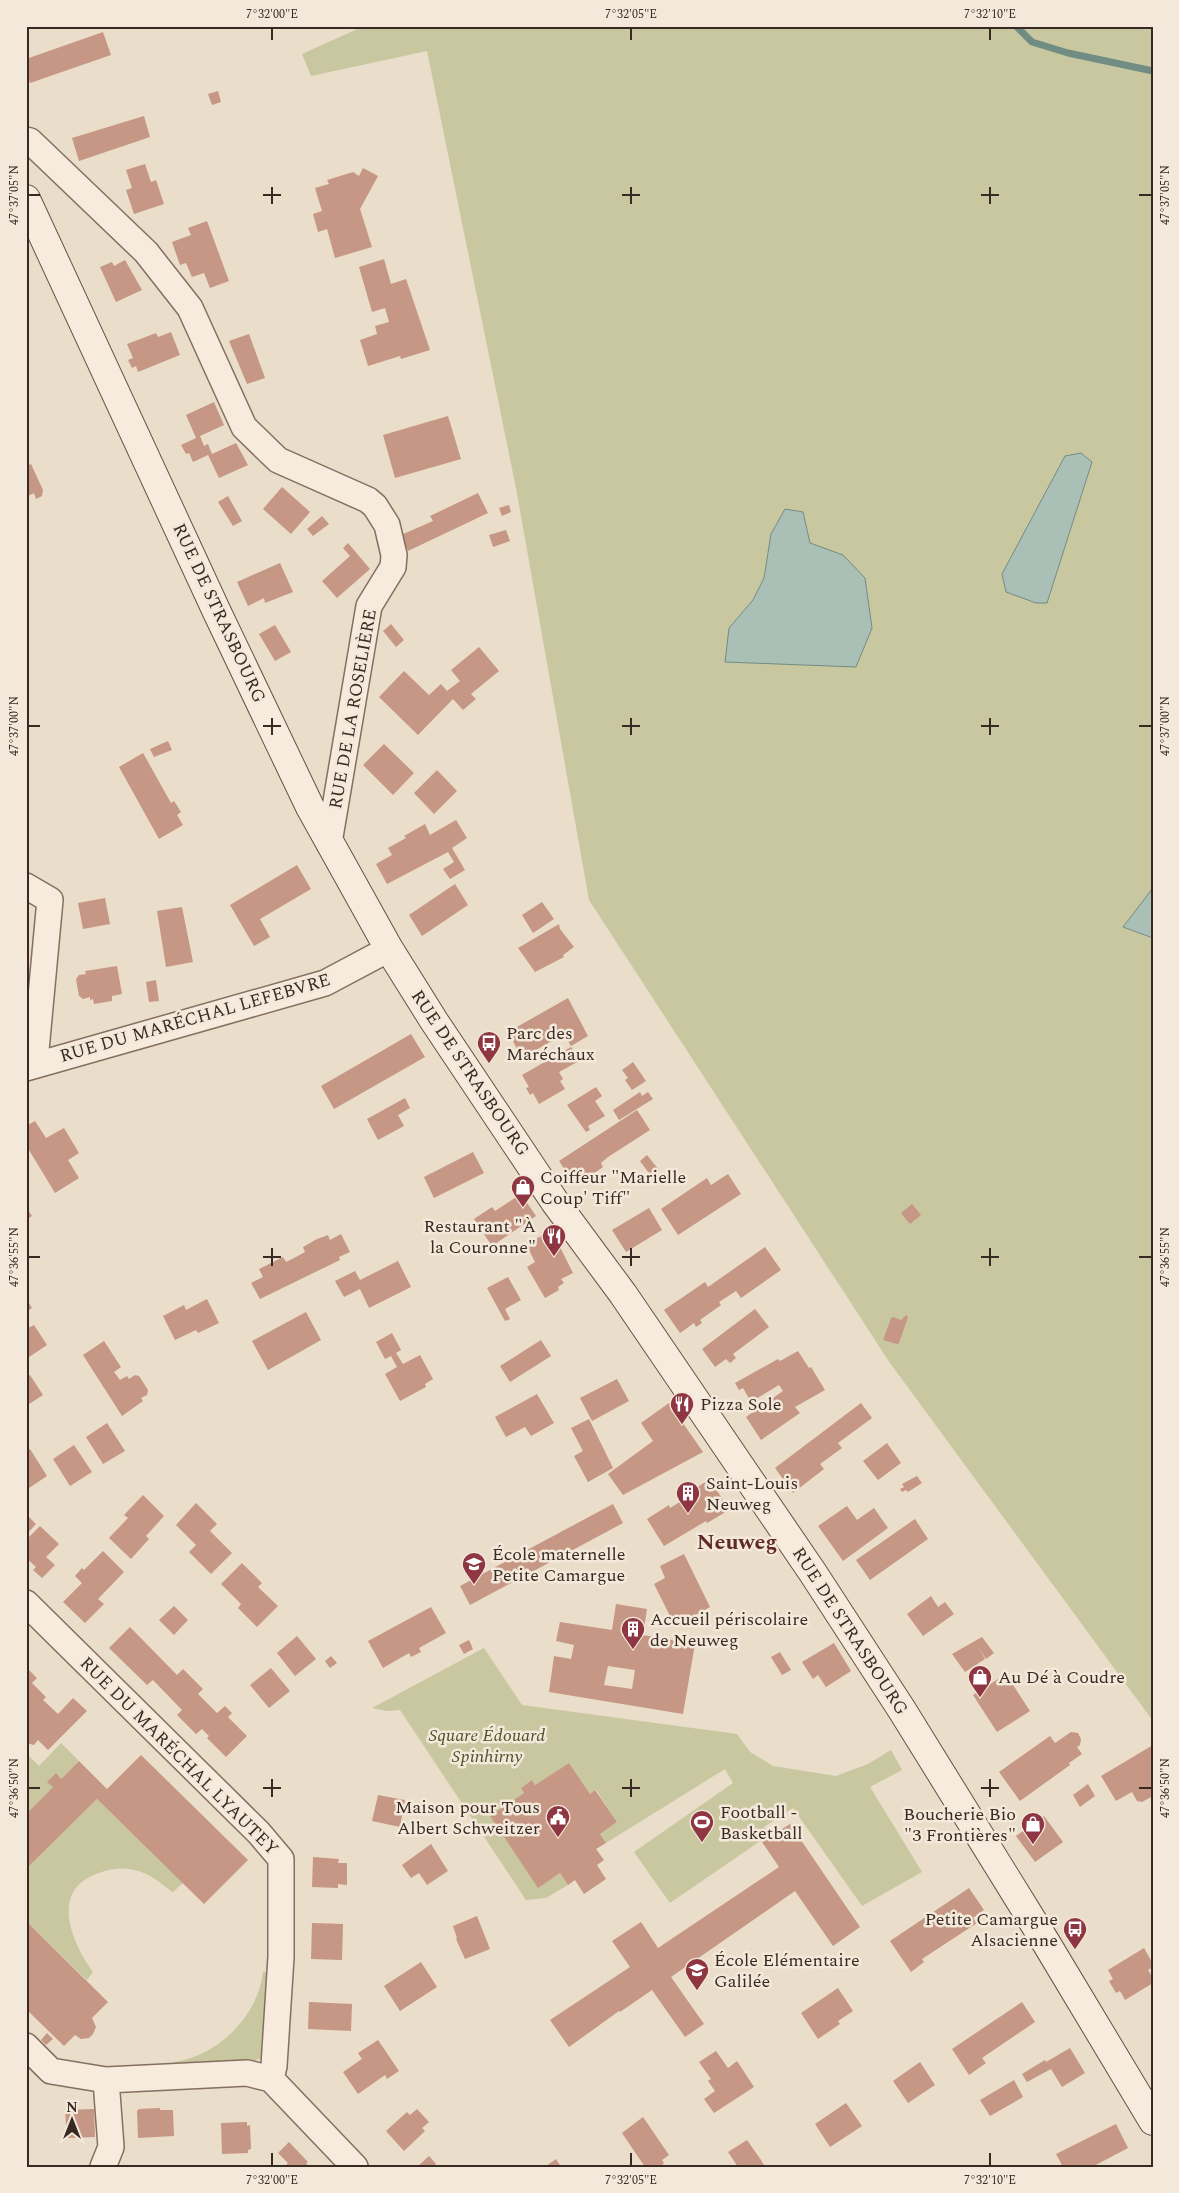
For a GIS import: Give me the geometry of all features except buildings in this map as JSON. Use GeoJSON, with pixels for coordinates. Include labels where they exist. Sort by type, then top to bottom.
{"type":"FeatureCollection","features":[{"type":"Feature","properties":{"kind":"main road","name":"RUE DE STRASBOURG"},"geometry":{"type":"LineString","coordinates":[[26,199],[216,610],[329,844],[389,948],[434,1021],[539,1177],[623,1294],[812,1573],[902,1710],[1040,1932],[1153,2121]]}},
{"type":"Feature","properties":{"kind":"street","name":"RUE DE LA ROSELIÈRE"},"geometry":{"type":"LineString","coordinates":[[26,140],[30,141],[146,252],[190,308],[244,427],[278,460],[368,500],[387,525],[393,546],[393,567],[369,606],[329,844]]}},
{"type":"Feature","properties":{"kind":"street"},"geometry":{"type":"LineString","coordinates":[[26,886],[50,900],[33,1066]]}},
{"type":"Feature","properties":{"kind":"street","name":"RUE DU MARÉCHAL LEFEBVRE"},"geometry":{"type":"LineString","coordinates":[[33,1066],[325,983],[389,948]]}},
{"type":"Feature","properties":{"kind":"street","name":"RUE DU MARÉCHAL LYAUTEY"},"geometry":{"type":"LineString","coordinates":[[26,1603],[259,1832],[281,1858],[281,1957],[274,2066],[271,2079]]}},
{"type":"Feature","properties":{"kind":"street"},"geometry":{"type":"LineString","coordinates":[[26,2046],[51,2071],[106,2080],[247,2073],[271,2079],[356,2167]]}},
{"type":"Feature","properties":{"kind":"street"},"geometry":{"type":"LineString","coordinates":[[103,2167],[111,2147],[106,2080]]}},
{"type":"Feature","properties":{"kind":"green space"},"geometry":{"type":"Polygon","coordinates":[[[364,26],[1153,26],[1153,1721],[890,1363],[589,900],[516,488],[427,51],[311,76],[302,54],[364,26]],[[1081,453],[1047,602],[1092,462],[1081,453]],[[785,510],[771,534],[764,578],[753,600],[729,628],[825,549],[810,543],[803,512],[785,510]]]}},
{"type":"Feature","properties":{"kind":"green space","name":"Square Édouard Spinhirny"},"geometry":{"type":"Polygon","coordinates":[[[484,1648],[522,1705],[737,1734],[750,1752],[773,1766],[836,1776],[868,1764],[891,1750],[902,1770],[870,1787],[922,1872],[862,1906],[793,1808],[764,1827],[769,1835],[670,1903],[634,1852],[733,1783],[725,1769],[606,1843],[600,1834],[617,1822],[596,1790],[590,1794],[569,1763],[535,1785],[532,1780],[521,1788],[524,1793],[490,1816],[538,1887],[560,1873],[568,1885],[546,1898],[526,1900],[400,1710],[386,1711],[372,1708],[484,1648]]]}},
{"type":"Feature","properties":{"kind":"green space"},"geometry":{"type":"Polygon","coordinates":[[[61,1743],[79,1761],[61,1779],[55,1774],[48,1782],[53,1787],[26,1814],[26,1753],[39,1766],[61,1743]]]}},
{"type":"Feature","properties":{"kind":"green space"},"geometry":{"type":"Polygon","coordinates":[[[97,1799],[183,1883],[173,1892],[144,1873],[122,1868],[99,1873],[83,1881],[74,1891],[69,1903],[69,1917],[72,1932],[78,1946],[93,1972],[87,1980],[26,1921],[26,1869],[97,1799]]]}},
{"type":"Feature","properties":{"kind":"green space"},"geometry":{"type":"Polygon","coordinates":[[[268,1971],[267,2044],[261,2058],[245,2064],[174,2066],[174,2062],[206,2052],[233,2031],[253,2004],[260,1988],[263,1972],[268,1971]]]}},
{"type":"Feature","properties":{"kind":"shaded area"},"geometry":{"type":"Polygon","coordinates":[[[1081,453],[1092,462],[1047,603],[1036,603],[1006,592],[1002,574],[1065,456],[1081,453]]]}},
{"type":"Feature","properties":{"kind":"shaded area"},"geometry":{"type":"Polygon","coordinates":[[[785,509],[803,512],[810,543],[843,555],[865,578],[872,628],[856,667],[725,662],[729,628],[753,600],[764,578],[771,534],[785,509]]]}},
{"type":"Feature","properties":{"kind":"shaded area"},"geometry":{"type":"Polygon","coordinates":[[[1153,888],[1153,938],[1123,927],[1153,888]]]}},
{"type":"Feature","properties":{"kind":"waterway"},"geometry":{"type":"LineString","coordinates":[[1016,26],[1032,42],[1068,53],[1153,71]]}},
{"type":"Feature","properties":{"kind":"place","name":"Parc des Maréchaux"},"geometry":{"type":"Point","coordinates":[489,1064]}},
{"type":"Feature","properties":{"kind":"place","name":"Coiffeur \"Marielle Coup' Tiff\""},"geometry":{"type":"Point","coordinates":[523,1208]}},
{"type":"Feature","properties":{"kind":"place","name":"Restaurant \"À la Couronne\""},"geometry":{"type":"Point","coordinates":[554,1257]}},
{"type":"Feature","properties":{"kind":"place","name":"Pizza Sole"},"geometry":{"type":"Point","coordinates":[682,1425]}},
{"type":"Feature","properties":{"kind":"place","name":"Saint-Louis Neuweg"},"geometry":{"type":"Point","coordinates":[688,1514]}},
{"type":"Feature","properties":{"kind":"place","name":"École maternelle Petite Camargue"},"geometry":{"type":"Point","coordinates":[474,1585]}},
{"type":"Feature","properties":{"kind":"place","name":"Accueil périscolaire de Neuweg"},"geometry":{"type":"Point","coordinates":[633,1650]}},
{"type":"Feature","properties":{"kind":"place","name":"Au Dé à Coudre"},"geometry":{"type":"Point","coordinates":[980,1698]}},
{"type":"Feature","properties":{"kind":"place","name":"Maison pour Tous Albert Schweitzer"},"geometry":{"type":"Point","coordinates":[558,1838]}},
{"type":"Feature","properties":{"kind":"place","name":"Football - Basketball"},"geometry":{"type":"Point","coordinates":[702,1843]}},
{"type":"Feature","properties":{"kind":"place","name":"Boucherie Bio \"3 Frontières\""},"geometry":{"type":"Point","coordinates":[1033,1845]}},
{"type":"Feature","properties":{"kind":"place","name":"Petite Camargue Alsacienne"},"geometry":{"type":"Point","coordinates":[1075,1950]}},
{"type":"Feature","properties":{"kind":"place","name":"École Elémentaire Galilée"},"geometry":{"type":"Point","coordinates":[697,1991]}},
{"type":"Feature","properties":{"kind":"district","name":"Neuweg"},"geometry":{"type":"Point","coordinates":[737,1542]}}]}
